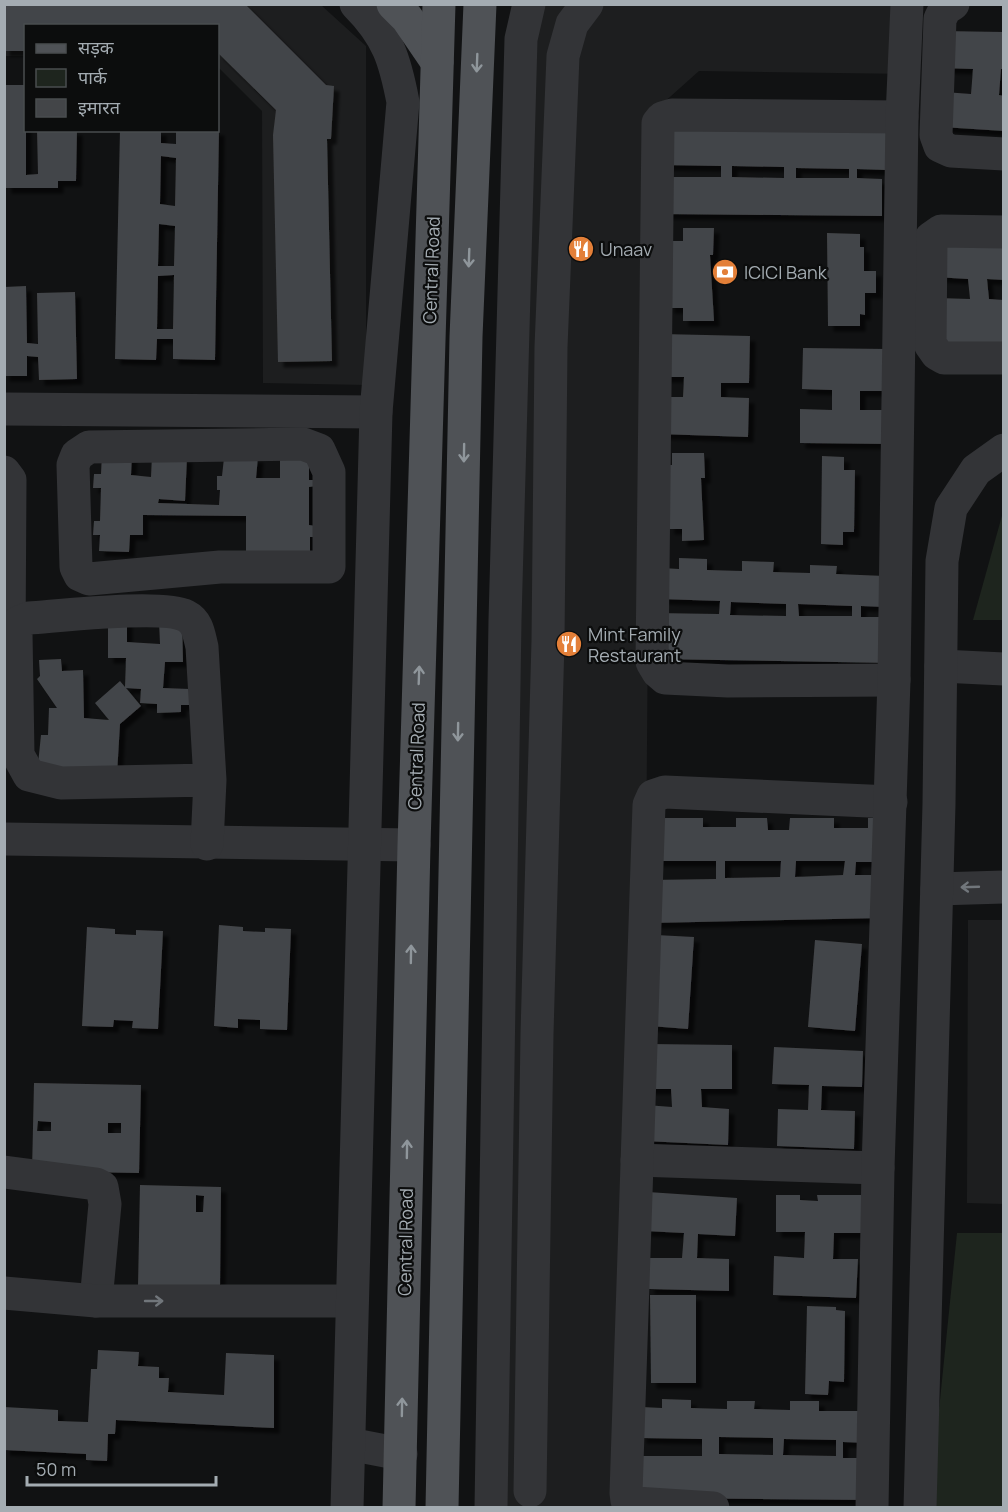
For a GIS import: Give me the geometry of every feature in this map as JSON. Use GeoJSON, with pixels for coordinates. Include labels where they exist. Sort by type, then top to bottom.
{"type":"FeatureCollection","features":[{"type":"Feature","properties":{"kind":"main road"},"geometry":{"type":"LineString","coordinates":[[393,4],[407,18],[437,62]]}},
{"type":"Feature","properties":{"kind":"main road","name":"Central Road"},"geometry":{"type":"LineString","coordinates":[[399,1508],[414,845],[439,4]]}},
{"type":"Feature","properties":{"kind":"main road","name":"Central Road"},"geometry":{"type":"LineString","coordinates":[[442,1508],[465,361],[485,12]]}},
{"type":"Feature","properties":{"kind":"street"},"geometry":{"type":"LineString","coordinates":[[347,1508],[374,567],[376,412],[403,102],[394,57],[371,19],[356,4]]}},
{"type":"Feature","properties":{"kind":"street"},"geometry":{"type":"LineString","coordinates":[[491,1508],[503,737],[521,39],[529,4]]}},
{"type":"Feature","properties":{"kind":"street"},"geometry":{"type":"LineString","coordinates":[[530,1491],[551,347],[563,56],[572,24],[587,4]]}},
{"type":"Feature","properties":{"kind":"street"},"geometry":{"type":"LineString","coordinates":[[873,1508],[878,1168],[891,802],[902,117],[907,4]]}},
{"type":"Feature","properties":{"kind":"street"},"geometry":{"type":"LineString","coordinates":[[953,4],[945,9],[940,20],[936,135],[940,146],[951,151],[1004,154]]}},
{"type":"Feature","properties":{"kind":"street"},"geometry":{"type":"LineString","coordinates":[[894,680],[728,681],[665,678],[652,662],[656,225],[658,123],[662,118],[672,115],[902,117]]}},
{"type":"Feature","properties":{"kind":"street"},"geometry":{"type":"LineString","coordinates":[[1004,232],[941,231],[931,238],[930,344],[937,354],[944,358],[1004,358]]}},
{"type":"Feature","properties":{"kind":"street"},"geometry":{"type":"LineString","coordinates":[[4,409],[376,412]]}},
{"type":"Feature","properties":{"kind":"street"},"geometry":{"type":"LineString","coordinates":[[329,567],[329,472],[319,450],[303,444],[89,447],[77,455],[73,465],[76,567],[80,575],[89,579],[220,567],[329,567],[374,567]]}},
{"type":"Feature","properties":{"kind":"street"},"geometry":{"type":"LineString","coordinates":[[920,1508],[937,889],[942,561],[951,508],[976,470],[1004,450]]}},
{"type":"Feature","properties":{"kind":"street"},"geometry":{"type":"LineString","coordinates":[[4,472],[10,480],[10,492],[8,767],[4,776]]}},
{"type":"Feature","properties":{"kind":"street"},"geometry":{"type":"LineString","coordinates":[[207,844],[210,780],[202,647],[197,626],[185,615],[150,610],[29,618],[19,622],[16,633],[18,755],[29,775],[61,783],[210,780]]}},
{"type":"Feature","properties":{"kind":"street"},"geometry":{"type":"LineString","coordinates":[[941,666],[1004,669]]}},
{"type":"Feature","properties":{"kind":"street"},"geometry":{"type":"LineString","coordinates":[[503,737],[545,738]]}},
{"type":"Feature","properties":{"kind":"street"},"geometry":{"type":"LineString","coordinates":[[713,1508],[627,1501],[649,805],[653,796],[665,792],[891,802]]}},
{"type":"Feature","properties":{"kind":"street"},"geometry":{"type":"LineString","coordinates":[[4,839],[207,844],[414,845]]}},
{"type":"Feature","properties":{"kind":"street"},"geometry":{"type":"LineString","coordinates":[[937,889],[1004,887]]}},
{"type":"Feature","properties":{"kind":"street"},"geometry":{"type":"LineString","coordinates":[[637,1160],[878,1168]]}},
{"type":"Feature","properties":{"kind":"street"},"geometry":{"type":"LineString","coordinates":[[4,1172],[96,1184],[102,1187],[105,1204],[96,1301]]}},
{"type":"Feature","properties":{"kind":"street"},"geometry":{"type":"LineString","coordinates":[[496,1239],[534,1241]]}},
{"type":"Feature","properties":{"kind":"street"},"geometry":{"type":"LineString","coordinates":[[4,1293],[96,1301],[352,1301]]}},
{"type":"Feature","properties":{"kind":"street"},"geometry":{"type":"LineString","coordinates":[[349,1444],[401,1454]]}},
{"type":"Feature","properties":{"kind":"shaded area"},"geometry":{"type":"Polygon","coordinates":[[[5,5],[321,5],[366,46],[366,385],[263,383],[262,111],[219,68],[219,24],[24,24],[24,56],[5,56],[5,5]]]}},
{"type":"Feature","properties":{"kind":"shaded area"},"geometry":{"type":"Polygon","coordinates":[[[519,5],[913,5],[910,74],[699,71],[652,113],[641,1507],[504,1508],[519,5]]]}},
{"type":"Feature","properties":{"kind":"shaded area"},"geometry":{"type":"Polygon","coordinates":[[[968,920],[1003,920],[1003,1204],[967,1203],[968,920]]]}},
{"type":"Feature","properties":{"kind":"green space"},"geometry":{"type":"Polygon","coordinates":[[[1003,512],[1003,620],[973,620],[1003,512]]]}},
{"type":"Feature","properties":{"kind":"green space"},"geometry":{"type":"Polygon","coordinates":[[[957,1233],[1003,1233],[1003,1507],[929,1508],[957,1233]]]}},
{"type":"Feature","properties":{"kind":"building"},"geometry":{"type":"Polygon","coordinates":[[[4,4],[246,5],[326,85],[334,86],[331,139],[327,139],[332,361],[278,362],[273,135],[276,110],[219,54],[219,24],[24,24],[24,51],[4,51],[4,4]]]}},
{"type":"Feature","properties":{"kind":"building"},"geometry":{"type":"Polygon","coordinates":[[[942,31],[1004,32],[1004,69],[1001,69],[999,95],[1004,96],[1004,131],[942,127],[944,92],[971,94],[973,69],[942,68],[942,31]]]}},
{"type":"Feature","properties":{"kind":"building"},"geometry":{"type":"Polygon","coordinates":[[[4,85],[24,85],[26,175],[38,174],[37,132],[77,132],[76,181],[58,181],[58,188],[6,188],[4,85]]]}},
{"type":"Feature","properties":{"kind":"building"},"geometry":{"type":"Polygon","coordinates":[[[664,119],[887,124],[886,170],[857,169],[857,178],[882,179],[882,216],[661,214],[661,177],[721,177],[721,166],[663,165],[664,119]],[[732,166],[732,177],[784,178],[784,167],[732,166]],[[796,168],[796,178],[849,178],[849,169],[796,168]]]}},
{"type":"Feature","properties":{"kind":"building"},"geometry":{"type":"Polygon","coordinates":[[[120,132],[161,132],[161,143],[176,144],[176,132],[219,132],[215,360],[173,359],[173,339],[157,339],[156,360],[115,359],[120,132]],[[161,156],[160,204],[175,206],[176,158],[161,156]],[[159,224],[158,266],[174,266],[175,226],[159,224]],[[174,275],[158,276],[157,329],[173,329],[174,275]]]}},
{"type":"Feature","properties":{"kind":"building"},"geometry":{"type":"Polygon","coordinates":[[[683,228],[714,228],[713,255],[710,255],[714,321],[683,321],[683,308],[669,308],[669,241],[683,241],[683,228]]]}},
{"type":"Feature","properties":{"kind":"building"},"geometry":{"type":"Polygon","coordinates":[[[827,233],[860,234],[860,247],[864,247],[864,271],[876,271],[876,293],[865,293],[865,315],[860,314],[860,326],[828,326],[827,233]]]}},
{"type":"Feature","properties":{"kind":"building"},"geometry":{"type":"Polygon","coordinates":[[[936,234],[1004,237],[1004,280],[987,279],[989,299],[1004,300],[1004,345],[937,343],[938,298],[970,299],[968,279],[935,277],[936,234]]]}},
{"type":"Feature","properties":{"kind":"building"},"geometry":{"type":"Polygon","coordinates":[[[26,286],[27,343],[38,344],[37,293],[75,292],[77,379],[39,380],[38,357],[27,356],[27,376],[4,376],[4,287],[26,286]]]}},
{"type":"Feature","properties":{"kind":"building"},"geometry":{"type":"Polygon","coordinates":[[[661,334],[750,336],[749,383],[721,383],[721,397],[749,398],[748,437],[659,434],[660,397],[683,397],[684,377],[660,377],[661,334]]]}},
{"type":"Feature","properties":{"kind":"building"},"geometry":{"type":"Polygon","coordinates":[[[803,348],[888,349],[888,391],[860,391],[860,410],[891,410],[890,444],[800,443],[800,409],[832,410],[832,390],[802,389],[803,348]]]}},
{"type":"Feature","properties":{"kind":"building"},"geometry":{"type":"Polygon","coordinates":[[[102,453],[132,454],[131,475],[151,477],[152,455],[187,457],[185,501],[159,499],[158,503],[219,505],[220,490],[217,490],[217,476],[222,476],[224,458],[258,457],[256,478],[280,478],[280,459],[309,459],[309,480],[315,480],[316,486],[309,487],[309,525],[315,526],[314,537],[310,537],[310,557],[246,558],[246,516],[143,515],[143,535],[130,535],[129,552],[99,551],[100,535],[93,535],[94,521],[100,521],[101,488],[93,488],[94,474],[101,474],[102,453]]]}},
{"type":"Feature","properties":{"kind":"building"},"geometry":{"type":"Polygon","coordinates":[[[672,453],[704,453],[705,478],[701,478],[704,540],[682,541],[682,529],[669,529],[667,465],[672,465],[672,453]]]}},
{"type":"Feature","properties":{"kind":"building"},"geometry":{"type":"Polygon","coordinates":[[[822,456],[844,457],[844,470],[855,470],[854,532],[843,532],[843,545],[821,544],[822,456]]]}},
{"type":"Feature","properties":{"kind":"building"},"geometry":{"type":"Polygon","coordinates":[[[679,558],[707,559],[707,570],[742,571],[742,561],[774,562],[773,572],[810,573],[810,565],[837,566],[836,574],[885,576],[884,607],[861,606],[861,617],[893,617],[893,663],[655,659],[655,613],[719,614],[720,601],[661,599],[662,568],[679,569],[679,558]],[[731,602],[730,615],[786,616],[786,604],[731,602]],[[798,604],[799,616],[852,616],[852,606],[798,604]]]}},
{"type":"Feature","properties":{"kind":"building"},"geometry":{"type":"Polygon","coordinates":[[[108,618],[127,618],[127,642],[160,644],[159,621],[182,620],[183,662],[165,662],[163,688],[190,689],[189,705],[181,705],[181,712],[157,713],[157,704],[140,703],[141,689],[126,688],[141,706],[120,724],[117,774],[37,774],[41,735],[48,735],[49,708],[57,708],[37,679],[40,676],[39,660],[61,659],[62,671],[83,670],[84,718],[109,720],[95,703],[120,681],[125,687],[126,658],[108,658],[108,618]]]}},
{"type":"Feature","properties":{"kind":"building"},"geometry":{"type":"Polygon","coordinates":[[[651,818],[703,818],[703,827],[736,827],[736,818],[767,818],[768,830],[789,830],[790,818],[834,818],[834,828],[868,828],[868,818],[886,818],[886,862],[856,862],[855,875],[881,875],[882,918],[651,923],[649,880],[716,879],[716,861],[652,861],[651,818]],[[725,861],[725,878],[780,877],[781,861],[725,861]],[[796,861],[795,877],[843,875],[845,861],[796,861]]]}},
{"type":"Feature","properties":{"kind":"building"},"geometry":{"type":"Polygon","coordinates":[[[219,925],[243,927],[243,931],[265,932],[265,928],[291,929],[287,1030],[260,1029],[260,1020],[238,1019],[238,1028],[214,1026],[219,925]]]}},
{"type":"Feature","properties":{"kind":"building"},"geometry":{"type":"Polygon","coordinates":[[[87,927],[115,929],[115,934],[136,935],[136,930],[163,931],[158,1029],[132,1028],[133,1021],[114,1020],[113,1027],[82,1026],[87,927]]]}},
{"type":"Feature","properties":{"kind":"building"},"geometry":{"type":"Polygon","coordinates":[[[656,935],[694,937],[688,1029],[650,1026],[656,935]]]}},
{"type":"Feature","properties":{"kind":"building"},"geometry":{"type":"Polygon","coordinates":[[[815,940],[862,944],[855,1031],[808,1027],[815,940]]]}},
{"type":"Feature","properties":{"kind":"building"},"geometry":{"type":"Polygon","coordinates":[[[649,1044],[732,1045],[732,1089],[701,1089],[702,1107],[729,1109],[728,1145],[644,1141],[646,1105],[672,1107],[671,1089],[648,1089],[649,1044]]]}},
{"type":"Feature","properties":{"kind":"building"},"geometry":{"type":"Polygon","coordinates":[[[774,1047],[863,1051],[862,1087],[822,1086],[821,1110],[855,1111],[854,1149],[777,1146],[778,1109],[808,1110],[809,1085],[772,1084],[774,1047]]]}},
{"type":"Feature","properties":{"kind":"building"},"geometry":{"type":"Polygon","coordinates":[[[34,1083],[141,1085],[139,1173],[32,1171],[34,1083]],[[38,1121],[37,1131],[51,1131],[51,1122],[38,1121]],[[108,1123],[108,1133],[121,1133],[121,1123],[108,1123]]]}},
{"type":"Feature","properties":{"kind":"building"},"geometry":{"type":"Polygon","coordinates":[[[140,1185],[221,1187],[220,1289],[138,1287],[140,1185]],[[196,1195],[196,1212],[203,1212],[204,1196],[196,1195]]]}},
{"type":"Feature","properties":{"kind":"building"},"geometry":{"type":"Polygon","coordinates":[[[648,1192],[737,1198],[735,1236],[698,1234],[697,1258],[729,1259],[729,1291],[649,1289],[649,1258],[682,1258],[684,1233],[645,1231],[648,1192]]]}},
{"type":"Feature","properties":{"kind":"building"},"geometry":{"type":"Polygon","coordinates":[[[776,1195],[800,1195],[800,1200],[818,1201],[817,1195],[862,1195],[862,1233],[834,1233],[833,1259],[858,1259],[856,1298],[773,1295],[774,1256],[804,1258],[805,1232],[776,1232],[776,1195]]]}},
{"type":"Feature","properties":{"kind":"building"},"geometry":{"type":"Polygon","coordinates":[[[650,1295],[696,1295],[696,1383],[651,1383],[650,1295]]]}},
{"type":"Feature","properties":{"kind":"building"},"geometry":{"type":"Polygon","coordinates":[[[807,1306],[836,1307],[836,1310],[845,1311],[844,1382],[829,1381],[828,1395],[805,1394],[807,1306]]]}},
{"type":"Feature","properties":{"kind":"building"},"geometry":{"type":"Polygon","coordinates":[[[98,1350],[139,1352],[138,1366],[159,1367],[159,1378],[169,1378],[168,1392],[224,1395],[226,1353],[274,1355],[274,1428],[116,1420],[115,1434],[108,1434],[107,1461],[86,1460],[86,1454],[4,1450],[4,1407],[58,1410],[58,1421],[88,1422],[91,1369],[97,1369],[98,1350]]]}},
{"type":"Feature","properties":{"kind":"building"},"geometry":{"type":"Polygon","coordinates":[[[662,1399],[691,1400],[691,1408],[727,1409],[727,1401],[755,1401],[754,1409],[790,1410],[790,1401],[819,1401],[819,1411],[868,1411],[868,1443],[843,1442],[843,1458],[870,1458],[869,1500],[640,1498],[640,1456],[702,1456],[702,1439],[641,1438],[642,1407],[662,1408],[662,1399]],[[719,1437],[719,1454],[773,1455],[773,1438],[719,1437]],[[784,1439],[783,1455],[836,1456],[836,1440],[784,1439]]]}},
{"type":"Feature","properties":{"kind":"place","name":"Unaav"},"geometry":{"type":"Point","coordinates":[581,249]}},
{"type":"Feature","properties":{"kind":"place","name":"ICICI Bank"},"geometry":{"type":"Point","coordinates":[725,272]}},
{"type":"Feature","properties":{"kind":"place","name":"Mint Family Restaurant"},"geometry":{"type":"Point","coordinates":[569,644]}}]}
